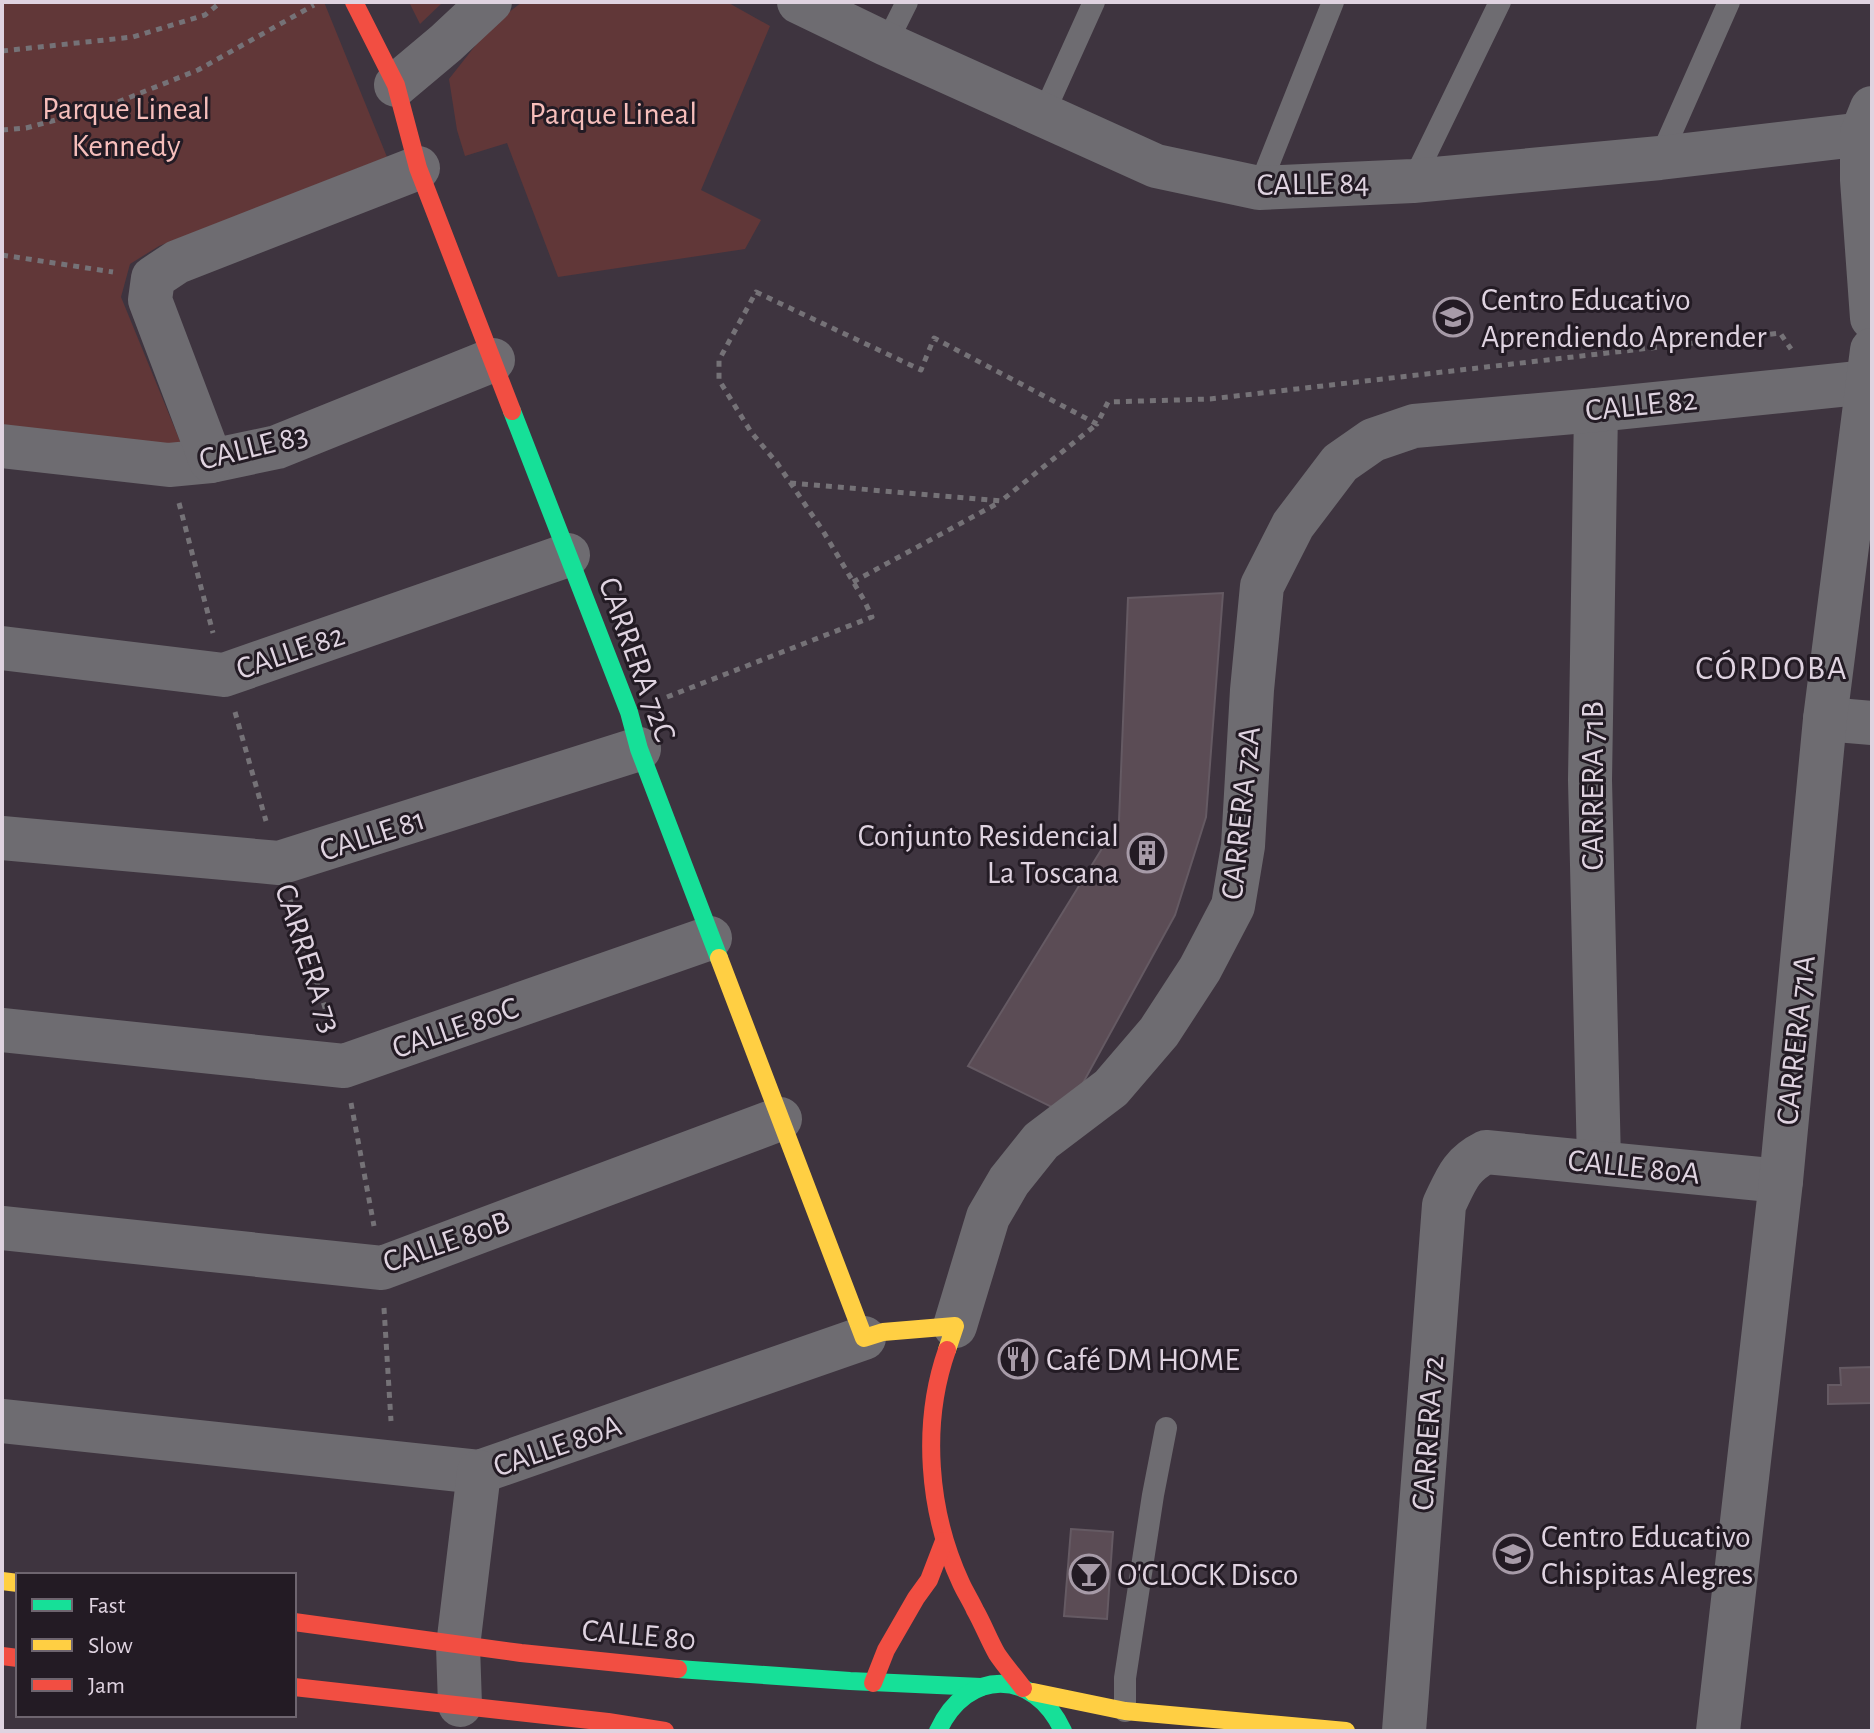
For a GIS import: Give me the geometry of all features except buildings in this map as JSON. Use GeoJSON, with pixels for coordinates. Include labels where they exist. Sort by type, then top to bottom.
{"type":"FeatureCollection","features":[{"type":"Feature","properties":{"kind":"street","name":"CARRERA 72C"},"geometry":{"type":"LineString","coordinates":[[354,2],[396,85],[418,168],[864,1338]]}},
{"type":"Feature","properties":{"kind":"street"},"geometry":{"type":"LineString","coordinates":[[396,85],[490,2]]}},
{"type":"Feature","properties":{"kind":"street","name":"CALLE 84"},"geometry":{"type":"LineString","coordinates":[[799,2],[1156,166],[1259,188],[1413,181],[1660,158],[1869,125]]}},
{"type":"Feature","properties":{"kind":"street"},"geometry":{"type":"LineString","coordinates":[[1869,125],[1862,180],[1872,318]]}},
{"type":"Feature","properties":{"kind":"street"},"geometry":{"type":"LineString","coordinates":[[190,463],[150,300],[153,278],[177,262],[418,168]]}},
{"type":"Feature","properties":{"kind":"street","name":"CALLE 83"},"geometry":{"type":"LineString","coordinates":[[2,446],[190,463],[277,447],[493,360]]}},
{"type":"Feature","properties":{"kind":"street","name":"CALLE 82"},"geometry":{"type":"LineString","coordinates":[[1414,426],[1816,386],[1870,366]]}},
{"type":"Feature","properties":{"kind":"street","name":"CARRERA 71A"},"geometry":{"type":"LineString","coordinates":[[1718,1731],[1781,1181],[1825,719],[1870,366]]}},
{"type":"Feature","properties":{"kind":"street","name":"CARRERA 71B"},"geometry":{"type":"LineString","coordinates":[[1596,410],[1590,780],[1599,1162]]}},
{"type":"Feature","properties":{"kind":"street","name":"CARRERA 72A"},"geometry":{"type":"LineString","coordinates":[[1063,1731],[1047,1703],[1028,1690],[997,1653],[964,1592],[944,1541],[933,1487],[931,1433],[938,1378],[988,1217],[1009,1181],[1041,1141],[1111,1088],[1159,1032],[1200,969],[1233,906],[1243,846],[1262,586],[1293,525],[1340,463],[1373,440],[1414,426]]}},
{"type":"Feature","properties":{"kind":"street","name":"CALLE 82"},"geometry":{"type":"LineString","coordinates":[[2,648],[224,675],[568,555]]}},
{"type":"Feature","properties":{"kind":"street"},"geometry":{"type":"LineString","coordinates":[[1825,719],[1872,723]]}},
{"type":"Feature","properties":{"kind":"street","name":"CALLE 81"},"geometry":{"type":"LineString","coordinates":[[2,838],[279,863],[634,731]]}},
{"type":"Feature","properties":{"kind":"street","name":"CALLE 80C"},"geometry":{"type":"LineString","coordinates":[[2,1030],[344,1066],[710,938]]}},
{"type":"Feature","properties":{"kind":"street","name":"CALLE 80B"},"geometry":{"type":"LineString","coordinates":[[2,1228],[382,1268],[780,1119]]}},
{"type":"Feature","properties":{"kind":"street","name":"CALLE 80A"},"geometry":{"type":"LineString","coordinates":[[1486,1152],[1781,1181]]}},
{"type":"Feature","properties":{"kind":"street","name":"CARRERA 72"},"geometry":{"type":"LineString","coordinates":[[1404,1731],[1444,1205],[1460,1172],[1472,1159],[1486,1152]]}},
{"type":"Feature","properties":{"kind":"street","name":"CALLE 80A"},"geometry":{"type":"LineString","coordinates":[[2,1421],[479,1472],[883,1332],[955,1326]]}},
{"type":"Feature","properties":{"kind":"street"},"geometry":{"type":"LineString","coordinates":[[460,1705],[458,1646],[479,1472]]}},
{"type":"Feature","properties":{"kind":"street"},"geometry":{"type":"LineString","coordinates":[[873,1683],[886,1650],[929,1580],[944,1541]]}},
{"type":"Feature","properties":{"kind":"street","name":"CARRERA 72A"},"geometry":{"type":"LineString","coordinates":[[970,1599],[982,1675]]}},
{"type":"Feature","properties":{"kind":"street","name":"CALLE 80"},"geometry":{"type":"LineString","coordinates":[[296,1622],[458,1646],[653,1666],[873,1683],[982,1675],[1028,1690]]}},
{"type":"Feature","properties":{"kind":"street"},"geometry":{"type":"LineString","coordinates":[[938,1731],[947,1713],[982,1675]]}},
{"type":"Feature","properties":{"kind":"street"},"geometry":{"type":"LineString","coordinates":[[296,1687],[665,1731]]}},
{"type":"Feature","properties":{"kind":"street"},"geometry":{"type":"LineString","coordinates":[[1028,1690],[1128,1721],[1172,1716],[1346,1731]]}},
{"type":"Feature","properties":{"kind":"lane"},"geometry":{"type":"LineString","coordinates":[[886,44],[907,2]]}},
{"type":"Feature","properties":{"kind":"lane"},"geometry":{"type":"LineString","coordinates":[[1043,115],[1094,2]]}},
{"type":"Feature","properties":{"kind":"lane"},"geometry":{"type":"LineString","coordinates":[[1259,188],[1333,2]]}},
{"type":"Feature","properties":{"kind":"lane"},"geometry":{"type":"LineString","coordinates":[[1413,181],[1500,2]]}},
{"type":"Feature","properties":{"kind":"lane"},"geometry":{"type":"LineString","coordinates":[[1660,158],[1729,2]]}},
{"type":"Feature","properties":{"kind":"lane"},"geometry":{"type":"LineString","coordinates":[[1128,1721],[1125,1678],[1166,1428]]}},
{"type":"Feature","properties":{"kind":"path"},"geometry":{"type":"LineString","coordinates":[[2,51],[133,37],[205,15],[221,2]]}},
{"type":"Feature","properties":{"kind":"path"},"geometry":{"type":"LineString","coordinates":[[2,130],[26,128],[121,101],[198,70],[320,2]]}},
{"type":"Feature","properties":{"kind":"path"},"geometry":{"type":"LineString","coordinates":[[2,255],[153,278]]}},
{"type":"Feature","properties":{"kind":"path"},"geometry":{"type":"LineString","coordinates":[[634,731],[872,617],[823,531],[777,463],[751,432],[719,380],[719,360],[756,292],[921,370],[934,338],[1097,424]]}},
{"type":"Feature","properties":{"kind":"path"},"geometry":{"type":"LineString","coordinates":[[853,582],[1001,501],[1097,424],[1108,402],[1210,399],[1780,333],[1816,386]]}},
{"type":"Feature","properties":{"kind":"path","name":"CARRERA 73"},"geometry":{"type":"LineString","coordinates":[[190,463],[224,675],[279,863],[344,1066],[382,1268],[393,1462]]}},
{"type":"Feature","properties":{"kind":"path"},"geometry":{"type":"LineString","coordinates":[[790,483],[1001,501]]}},
{"type":"Feature","properties":{"kind":"green space","name":"Parque Lineal Kennedy"},"geometry":{"type":"Polygon","coordinates":[[[2,2],[324,2],[387,157],[159,246],[130,264],[121,297],[182,446],[2,429],[2,2]]]}},
{"type":"Feature","properties":{"kind":"green space"},"geometry":{"type":"Polygon","coordinates":[[[409,2],[443,2],[420,24],[409,2]]]}},
{"type":"Feature","properties":{"kind":"green space","name":"Parque Lineal"},"geometry":{"type":"Polygon","coordinates":[[[522,2],[727,2],[770,26],[701,190],[761,220],[745,249],[558,277],[507,143],[465,156],[457,130],[449,79],[490,27],[522,2]]]}},
{"type":"Feature","properties":{"kind":"traffic: fast"},"geometry":{"type":"LineString","coordinates":[[512,411],[629,712],[639,749],[719,958]]}},
{"type":"Feature","properties":{"kind":"traffic: fast"},"geometry":{"type":"LineString","coordinates":[[678,1669],[981,1687]]}},
{"type":"Feature","properties":{"kind":"traffic: fast"},"geometry":{"type":"LineString","coordinates":[[938,1731],[951,1710],[966,1696],[983,1687],[1000,1684],[1018,1687],[1035,1696],[1050,1710],[1063,1731]]}},
{"type":"Feature","properties":{"kind":"traffic: slow"},"geometry":{"type":"LineString","coordinates":[[719,958],[864,1338],[883,1332],[955,1326],[947,1350]]}},
{"type":"Feature","properties":{"kind":"traffic: slow"},"geometry":{"type":"LineString","coordinates":[[2,1581],[16,1583]]}},
{"type":"Feature","properties":{"kind":"traffic: slow"},"geometry":{"type":"LineString","coordinates":[[1033,1692],[1125,1711],[1346,1731]]}},
{"type":"Feature","properties":{"kind":"traffic: jam"},"geometry":{"type":"LineString","coordinates":[[354,2],[396,85],[418,168],[512,411]]}},
{"type":"Feature","properties":{"kind":"traffic: jam"},"geometry":{"type":"LineString","coordinates":[[947,1350],[939,1378],[931,1438],[935,1498],[941,1527],[961,1583],[994,1649],[1023,1688]]}},
{"type":"Feature","properties":{"kind":"traffic: jam"},"geometry":{"type":"LineString","coordinates":[[873,1683],[886,1650],[929,1580],[944,1541]]}},
{"type":"Feature","properties":{"kind":"traffic: jam"},"geometry":{"type":"LineString","coordinates":[[296,1622],[521,1653],[678,1669]]}},
{"type":"Feature","properties":{"kind":"traffic: jam"},"geometry":{"type":"LineString","coordinates":[[2,1656],[16,1658]]}},
{"type":"Feature","properties":{"kind":"traffic: jam"},"geometry":{"type":"LineString","coordinates":[[296,1687],[665,1731]]}},
{"type":"Feature","properties":{"kind":"place","name":"Centro Educativo Aprendiendo Aprender"},"geometry":{"type":"Point","coordinates":[1453,317]}},
{"type":"Feature","properties":{"kind":"place","name":"Conjunto Residencial La Toscana"},"geometry":{"type":"Point","coordinates":[1147,853]}},
{"type":"Feature","properties":{"kind":"place","name":"Café DM HOME"},"geometry":{"type":"Point","coordinates":[1018,1359]}},
{"type":"Feature","properties":{"kind":"place","name":"Centro Educativo Chispitas Alegres"},"geometry":{"type":"Point","coordinates":[1513,1554]}},
{"type":"Feature","properties":{"kind":"place","name":"O'CLOCK Disco"},"geometry":{"type":"Point","coordinates":[1089,1574]}},
{"type":"Feature","properties":{"kind":"district","name":"CÓRDOBA"},"geometry":{"type":"Point","coordinates":[1772,667]}}]}
